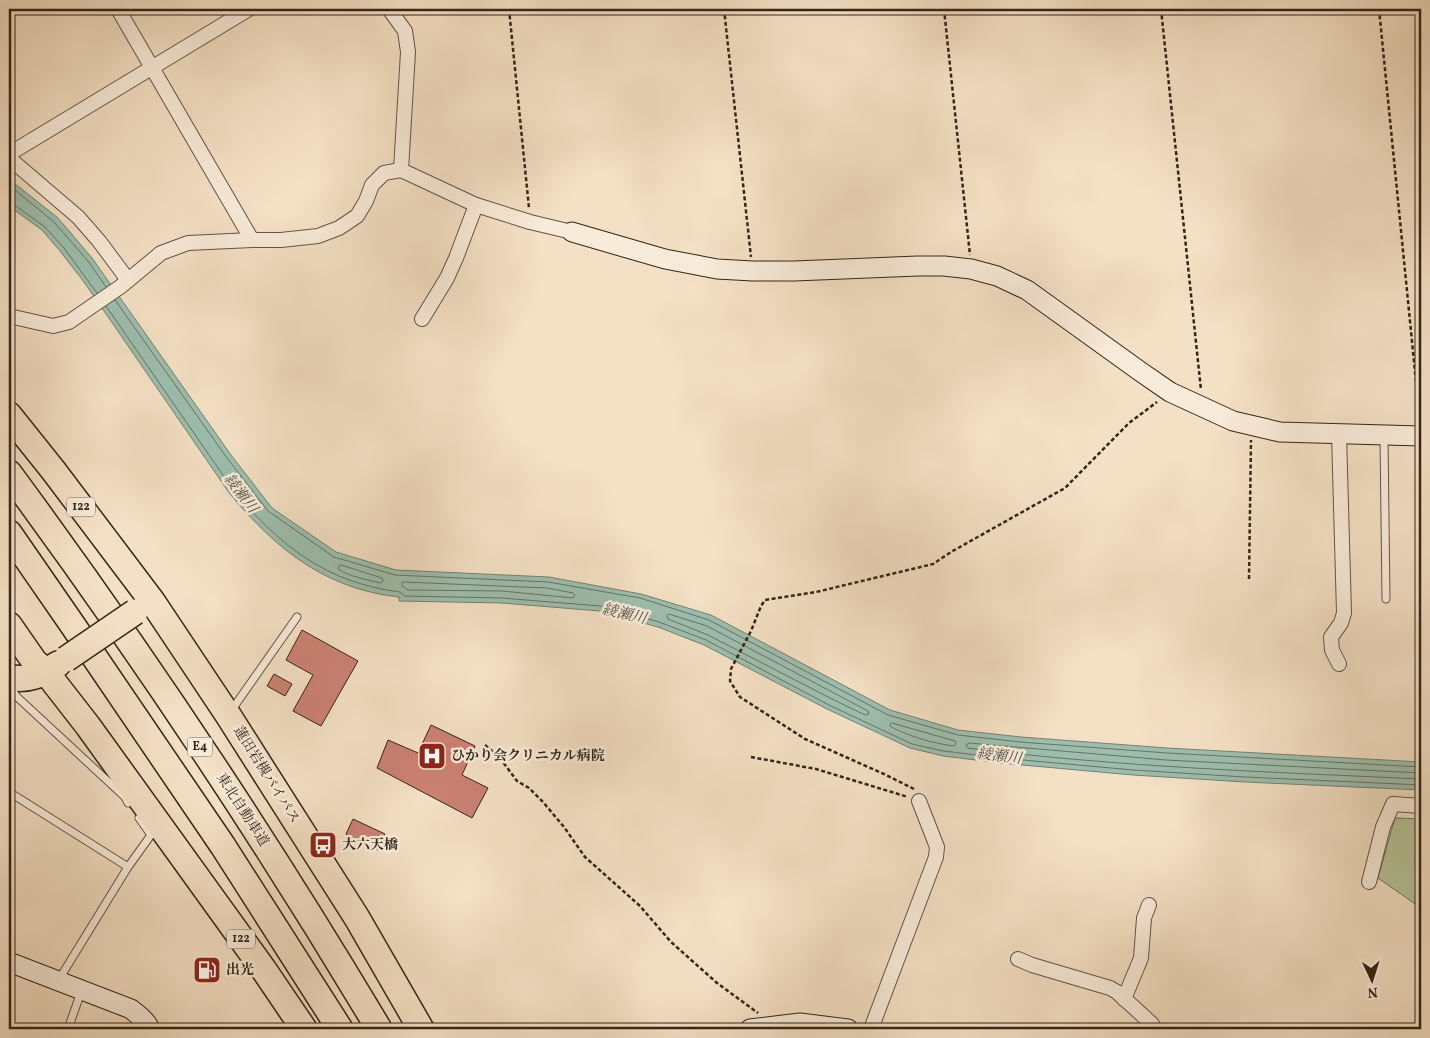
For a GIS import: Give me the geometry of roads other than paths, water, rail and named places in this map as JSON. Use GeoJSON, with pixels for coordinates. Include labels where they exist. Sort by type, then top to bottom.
{"type":"FeatureCollection","features":[{"type":"Feature","properties":{"kind":"highway","name":"蓮田岩槻バイパス"},"geometry":{"type":"LineString","coordinates":[[9,415],[53,470],[143,607],[228,715],[357,918],[421,1029]]}},
{"type":"Feature","properties":{"kind":"highway","name":"東北自動車道"},"geometry":{"type":"LineString","coordinates":[[9,473],[106,607],[188,728],[334,954],[379,1029]]}},
{"type":"Feature","properties":{"kind":"highway"},"geometry":{"type":"LineString","coordinates":[[9,533],[223,846],[340,1029]]}},
{"type":"Feature","properties":{"kind":"highway"},"geometry":{"type":"LineString","coordinates":[[9,677],[15,679],[39,675],[143,607]]}},
{"type":"Feature","properties":{"kind":"highway","name":"122"},"geometry":{"type":"LineString","coordinates":[[9,625],[34,661],[56,665],[88,726],[264,970],[304,1029]]}},
{"type":"Feature","properties":{"kind":"street"},"geometry":{"type":"LineString","coordinates":[[118,9],[252,240]]}},
{"type":"Feature","properties":{"kind":"street"},"geometry":{"type":"LineString","coordinates":[[9,154],[249,9]]}},
{"type":"Feature","properties":{"kind":"street"},"geometry":{"type":"LineString","coordinates":[[389,9],[405,31],[408,52],[401,170]]}},
{"type":"Feature","properties":{"kind":"street"},"geometry":{"type":"LineString","coordinates":[[9,158],[78,217],[100,241],[124,284]]}},
{"type":"Feature","properties":{"kind":"street"},"geometry":{"type":"LineString","coordinates":[[9,316],[53,326],[69,322],[124,284],[161,253],[188,243],[280,240],[318,236],[339,228],[357,216],[366,201],[372,184],[384,173],[401,170],[476,205],[530,222],[673,261],[717,269],[753,271],[918,266],[971,269],[997,276],[1026,290],[1170,392],[1233,421],[1280,432],[1421,436]]}},
{"type":"Feature","properties":{"kind":"street"},"geometry":{"type":"LineString","coordinates":[[422,319],[450,271],[476,205]]}},
{"type":"Feature","properties":{"kind":"street"},"geometry":{"type":"LineString","coordinates":[[1338,664],[1332,650],[1331,637],[1341,623],[1344,613],[1339,434]]}},
{"type":"Feature","properties":{"kind":"street"},"geometry":{"type":"LineString","coordinates":[[871,1029],[936,857],[937,847],[919,801]]}},
{"type":"Feature","properties":{"kind":"street"},"geometry":{"type":"LineString","coordinates":[[1369,882],[1383,827],[1393,804],[1421,806]]}},
{"type":"Feature","properties":{"kind":"street"},"geometry":{"type":"LineString","coordinates":[[1124,999],[1141,958],[1144,918],[1149,905]]}},
{"type":"Feature","properties":{"kind":"street"},"geometry":{"type":"LineString","coordinates":[[1018,959],[1032,965],[1110,988],[1117,992],[1155,1029]]}},
{"type":"Feature","properties":{"kind":"street"},"geometry":{"type":"LineString","coordinates":[[9,962],[130,1010],[144,1020],[150,1029]]}},
{"type":"Feature","properties":{"kind":"street"},"geometry":{"type":"LineString","coordinates":[[750,1029],[778,1026],[848,1029]]}},
{"type":"Feature","properties":{"kind":"lane"},"geometry":{"type":"LineString","coordinates":[[1384,435],[1386,599]]}},
{"type":"Feature","properties":{"kind":"lane"},"geometry":{"type":"LineString","coordinates":[[228,715],[297,617]]}},
{"type":"Feature","properties":{"kind":"lane"},"geometry":{"type":"LineString","coordinates":[[9,684],[16,696],[125,797],[151,836],[128,867],[58,981]]}},
{"type":"Feature","properties":{"kind":"lane"},"geometry":{"type":"LineString","coordinates":[[9,792],[128,867]]}},
{"type":"Feature","properties":{"kind":"lane"},"geometry":{"type":"LineString","coordinates":[[68,1029],[81,990]]}},
{"type":"Feature","properties":{"kind":"water","name":"綾瀬川"},"geometry":{"type":"Polygon","coordinates":[[[9,179],[58,218],[92,258],[231,455],[272,508],[336,552],[396,570],[549,577],[641,594],[711,615],[890,710],[958,730],[1021,737],[1167,748],[1421,762],[1421,790],[1133,775],[943,756],[910,748],[827,709],[704,645],[658,627],[600,611],[502,603],[399,601],[399,597],[372,593],[348,585],[325,575],[284,549],[247,514],[230,494],[84,282],[42,230],[9,206],[9,179]]]}},
{"type":"Feature","properties":{"kind":"place","name":"ひかり会クリニカル病院"},"geometry":{"type":"Point","coordinates":[432,756]}},
{"type":"Feature","properties":{"kind":"place","name":"大六天橋"},"geometry":{"type":"Point","coordinates":[323,845]}},
{"type":"Feature","properties":{"kind":"place","name":"出光"},"geometry":{"type":"Point","coordinates":[207,970]}}]}
